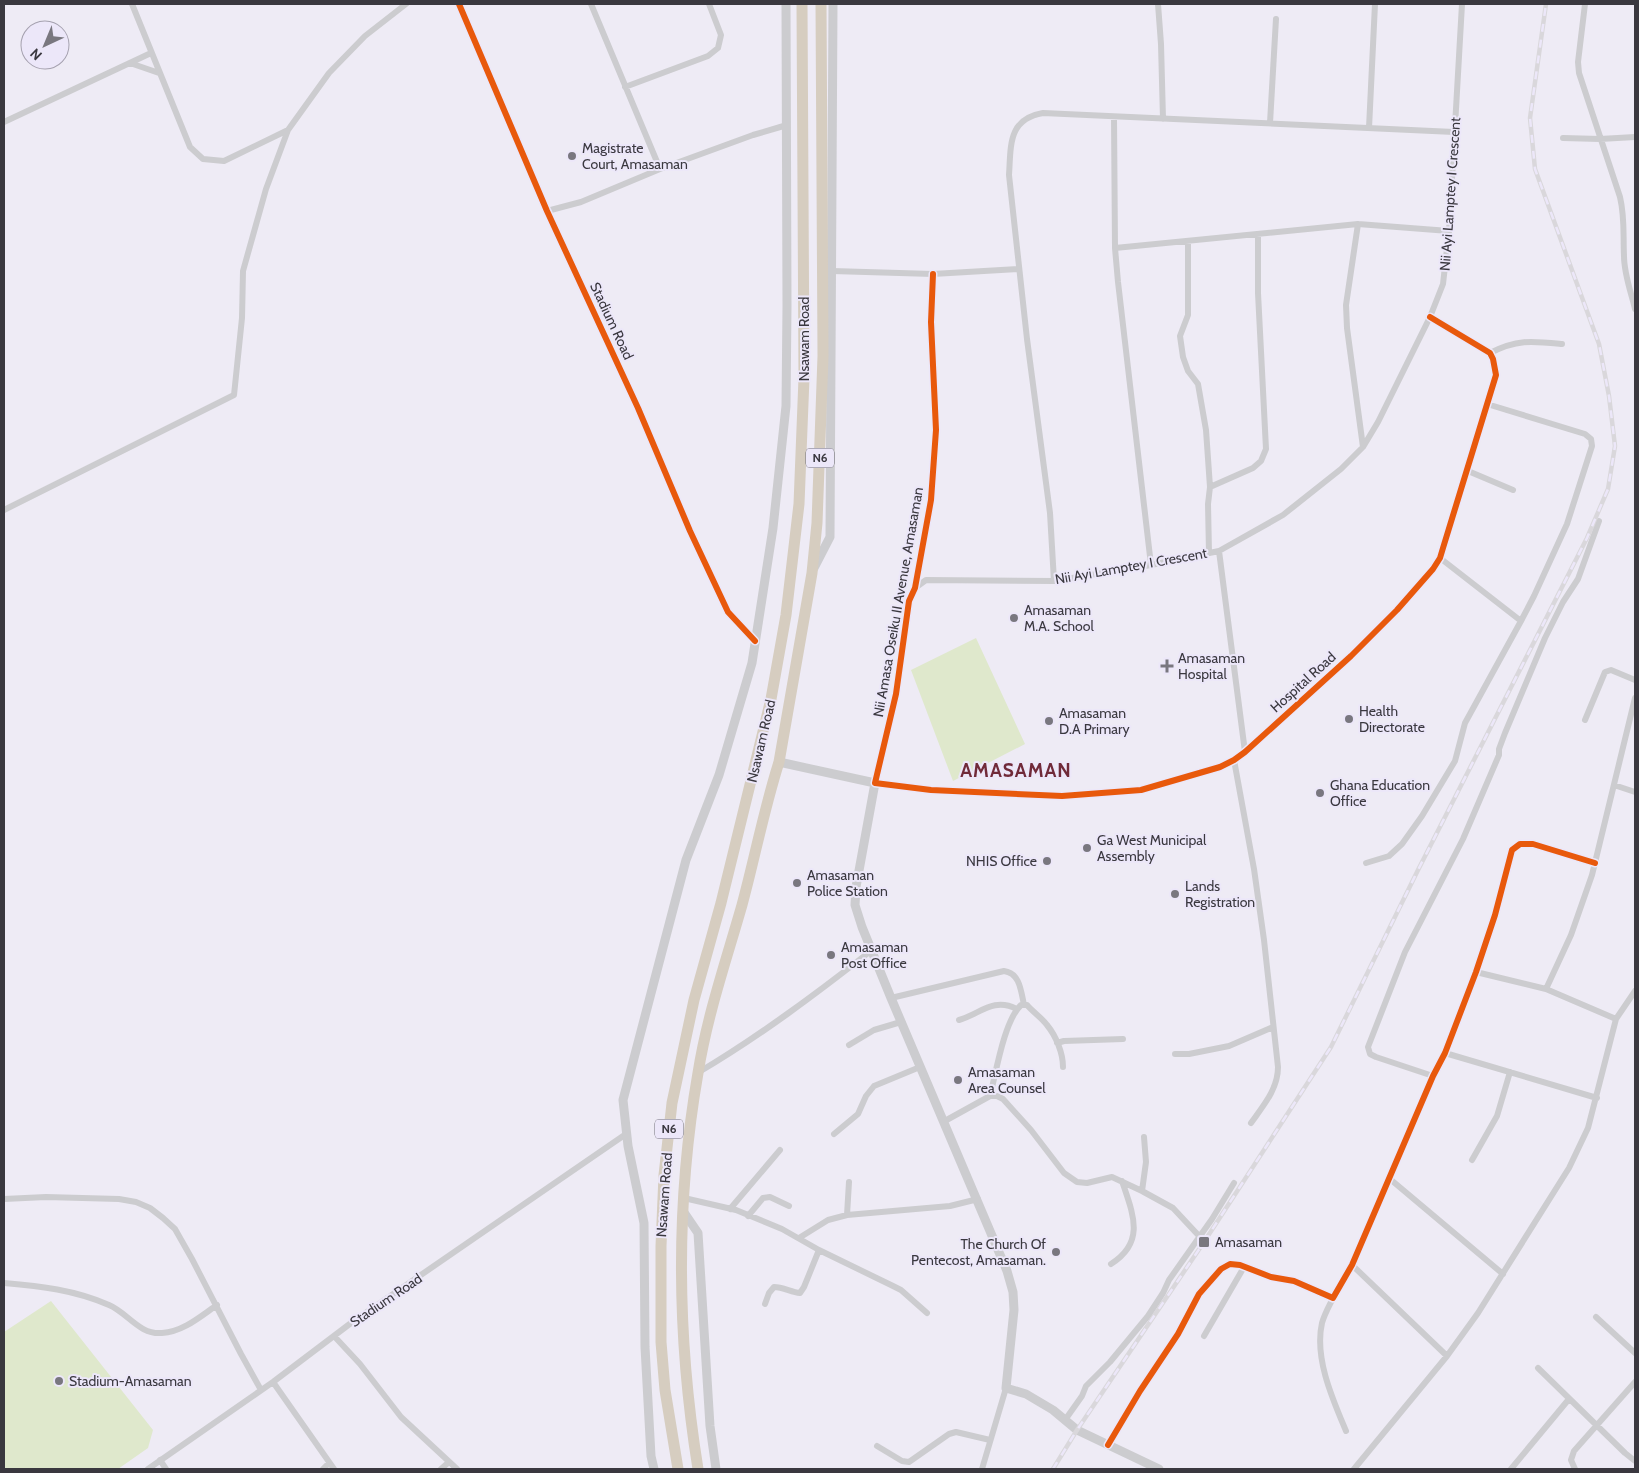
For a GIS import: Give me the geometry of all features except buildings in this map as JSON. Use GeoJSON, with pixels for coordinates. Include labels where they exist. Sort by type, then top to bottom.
{"type":"FeatureCollection","features":[{"type":"Feature","properties":{"kind":"highway","name":"Nsawam Road"},"geometry":{"type":"LineString","coordinates":[[678,1469],[665,1390],[661,1342],[663,1193],[672,1103],[694,1000],[721,903],[771,699],[786,615],[799,504],[804,378],[802,4]]}},
{"type":"Feature","properties":{"kind":"highway","name":"Nsawam Road"},"geometry":{"type":"LineString","coordinates":[[698,1469],[686,1384],[681,1310],[681,1236],[686,1159],[698,1073],[716,991],[742,905],[779,762],[812,573],[817,523],[823,364],[821,4]]}},
{"type":"Feature","properties":{"kind":"main road"},"geometry":{"type":"LineString","coordinates":[[654,1469],[651,1456],[645,1347],[644,1223],[626,1134],[623,1100],[686,860],[719,775],[752,663],[773,528],[786,406],[788,306],[786,4]]}},
{"type":"Feature","properties":{"kind":"main road"},"geometry":{"type":"LineString","coordinates":[[812,573],[830,537],[833,4]]}},
{"type":"Feature","properties":{"kind":"main road","name":"Hospital Road"},"geometry":{"type":"LineString","coordinates":[[779,762],[875,783]]}},
{"type":"Feature","properties":{"kind":"main road"},"geometry":{"type":"LineString","coordinates":[[875,783],[857,880],[855,905],[862,927],[901,1022],[1008,1271],[1014,1292],[1014,1310],[1006,1388],[1026,1394],[1041,1402],[1077,1430],[1160,1469]]}},
{"type":"Feature","properties":{"kind":"main road"},"geometry":{"type":"LineString","coordinates":[[683,1211],[698,1233],[710,1426],[716,1469]]}},
{"type":"Feature","properties":{"kind":"street"},"geometry":{"type":"LineString","coordinates":[[132,4],[190,147],[203,159],[224,161],[288,130]]}},
{"type":"Feature","properties":{"kind":"street"},"geometry":{"type":"LineString","coordinates":[[4,510],[234,395],[242,318],[243,271],[266,189],[288,130],[329,73],[365,36],[406,4]]}},
{"type":"Feature","properties":{"kind":"street","name":"Stadium Road"},"geometry":{"type":"LineString","coordinates":[[459,4],[547,211],[638,408],[690,531],[728,612],[755,641]]}},
{"type":"Feature","properties":{"kind":"street"},"geometry":{"type":"LineString","coordinates":[[591,4],[660,169]]}},
{"type":"Feature","properties":{"kind":"street"},"geometry":{"type":"LineString","coordinates":[[626,87],[708,56],[718,48],[721,35],[709,4]]}},
{"type":"Feature","properties":{"kind":"street"},"geometry":{"type":"LineString","coordinates":[[1158,4],[1163,119]]}},
{"type":"Feature","properties":{"kind":"street"},"geometry":{"type":"LineString","coordinates":[[1369,128],[1375,4]]}},
{"type":"Feature","properties":{"kind":"street","name":"Nii Ayi Lamptey I Crescent"},"geometry":{"type":"LineString","coordinates":[[914,588],[926,580],[1054,581],[1151,565],[1219,551],[1283,515],[1341,468],[1363,447],[1378,422],[1430,317],[1443,284],[1449,231],[1462,4]]}},
{"type":"Feature","properties":{"kind":"street"},"geometry":{"type":"LineString","coordinates":[[1585,4],[1578,62],[1579,73],[1620,197],[1624,215],[1624,256],[1635,309]]}},
{"type":"Feature","properties":{"kind":"street"},"geometry":{"type":"LineString","coordinates":[[1270,123],[1276,19]]}},
{"type":"Feature","properties":{"kind":"street"},"geometry":{"type":"LineString","coordinates":[[4,122],[151,53]]}},
{"type":"Feature","properties":{"kind":"street"},"geometry":{"type":"LineString","coordinates":[[130,64],[159,73]]}},
{"type":"Feature","properties":{"kind":"street"},"geometry":{"type":"LineString","coordinates":[[1054,581],[1050,513],[1018,269],[1009,175],[1010,152],[1014,134],[1020,122],[1031,115],[1043,113],[1454,132]]}},
{"type":"Feature","properties":{"kind":"street"},"geometry":{"type":"LineString","coordinates":[[1114,117],[1115,248],[1151,565]]}},
{"type":"Feature","properties":{"kind":"street"},"geometry":{"type":"LineString","coordinates":[[547,211],[581,202],[660,169],[753,135],[787,125]]}},
{"type":"Feature","properties":{"kind":"street"},"geometry":{"type":"LineString","coordinates":[[1563,138],[1600,139],[1635,136]]}},
{"type":"Feature","properties":{"kind":"street"},"geometry":{"type":"LineString","coordinates":[[1115,248],[1358,224],[1449,231]]}},
{"type":"Feature","properties":{"kind":"street"},"geometry":{"type":"LineString","coordinates":[[1358,224],[1346,304],[1347,328],[1363,447]]}},
{"type":"Feature","properties":{"kind":"street"},"geometry":{"type":"LineString","coordinates":[[1210,487],[1253,468],[1261,461],[1266,449],[1258,293],[1258,234]]}},
{"type":"Feature","properties":{"kind":"street"},"geometry":{"type":"LineString","coordinates":[[1188,241],[1188,314],[1180,336],[1183,357],[1188,370],[1198,384],[1206,430],[1210,487],[1208,504],[1209,553]]}},
{"type":"Feature","properties":{"kind":"street"},"geometry":{"type":"LineString","coordinates":[[832,271],[933,274],[1018,269]]}},
{"type":"Feature","properties":{"kind":"street","name":"Nii Amasa Oseiku II Avenue, Amasaman"},"geometry":{"type":"LineString","coordinates":[[875,783],[896,694],[909,601],[914,588],[931,500],[936,430],[931,322],[933,274]]}},
{"type":"Feature","properties":{"kind":"street"},"geometry":{"type":"LineString","coordinates":[[1430,317],[1490,353],[1506,345],[1520,342],[1562,344]]}},
{"type":"Feature","properties":{"kind":"street","name":"Hospital Road"},"geometry":{"type":"LineString","coordinates":[[875,783],[931,790],[1062,796],[1141,790],[1220,768],[1234,760],[1351,656],[1419,586],[1440,558],[1496,375],[1490,353]]}},
{"type":"Feature","properties":{"kind":"street"},"geometry":{"type":"LineString","coordinates":[[1366,863],[1388,856],[1402,844],[1422,816],[1455,761],[1465,723],[1534,596],[1567,524],[1592,446],[1591,439],[1585,434],[1487,404]]}},
{"type":"Feature","properties":{"kind":"street"},"geometry":{"type":"LineString","coordinates":[[1468,471],[1513,490]]}},
{"type":"Feature","properties":{"kind":"street"},"geometry":{"type":"LineString","coordinates":[[1433,1076],[1376,1057],[1370,1054],[1368,1047],[1395,973],[1463,839],[1499,755],[1499,748],[1505,733],[1546,638],[1563,602],[1578,579],[1598,521]]}},
{"type":"Feature","properties":{"kind":"street"},"geometry":{"type":"LineString","coordinates":[[1219,551],[1245,752]]}},
{"type":"Feature","properties":{"kind":"street"},"geometry":{"type":"LineString","coordinates":[[1440,558],[1520,621]]}},
{"type":"Feature","properties":{"kind":"street"},"geometry":{"type":"LineString","coordinates":[[1585,720],[1605,672],[1611,670],[1635,680]]}},
{"type":"Feature","properties":{"kind":"street"},"geometry":{"type":"LineString","coordinates":[[1546,989],[1571,935],[1595,863],[1635,698]]}},
{"type":"Feature","properties":{"kind":"street"},"geometry":{"type":"LineString","coordinates":[[1234,760],[1254,869],[1264,940],[1278,1076],[1268,1099],[1251,1123]]}},
{"type":"Feature","properties":{"kind":"street"},"geometry":{"type":"LineString","coordinates":[[1614,785],[1635,792]]}},
{"type":"Feature","properties":{"kind":"street"},"geometry":{"type":"LineString","coordinates":[[1346,1432],[1328,1386],[1321,1351],[1322,1323],[1333,1298],[1352,1266],[1433,1076],[1445,1053],[1476,972],[1495,915],[1512,850],[1520,844],[1534,844],[1595,863]]}},
{"type":"Feature","properties":{"kind":"street"},"geometry":{"type":"LineString","coordinates":[[698,1073],[732,1053],[802,1005],[872,950]]}},
{"type":"Feature","properties":{"kind":"street"},"geometry":{"type":"LineString","coordinates":[[891,998],[1004,971],[1012,973],[1018,980],[1024,1005],[1047,1025],[1057,1043],[1063,1067]]}},
{"type":"Feature","properties":{"kind":"street"},"geometry":{"type":"LineString","coordinates":[[1476,972],[1546,989],[1616,1019]]}},
{"type":"Feature","properties":{"kind":"street"},"geometry":{"type":"LineString","coordinates":[[1354,1469],[1447,1356],[1478,1313],[1569,1168],[1588,1128],[1616,1019],[1635,991]]}},
{"type":"Feature","properties":{"kind":"street"},"geometry":{"type":"LineString","coordinates":[[990,1096],[1008,1029],[1017,1009],[1024,1005]]}},
{"type":"Feature","properties":{"kind":"street"},"geometry":{"type":"LineString","coordinates":[[959,1020],[990,1006],[1010,1006],[1017,1009]]}},
{"type":"Feature","properties":{"kind":"street"},"geometry":{"type":"LineString","coordinates":[[849,1046],[874,1030],[901,1022]]}},
{"type":"Feature","properties":{"kind":"street"},"geometry":{"type":"LineString","coordinates":[[1175,1054],[1188,1054],[1229,1046],[1273,1027]]}},
{"type":"Feature","properties":{"kind":"street"},"geometry":{"type":"LineString","coordinates":[[1057,1043],[1064,1041],[1123,1039]]}},
{"type":"Feature","properties":{"kind":"street"},"geometry":{"type":"LineString","coordinates":[[1445,1053],[1597,1098]]}},
{"type":"Feature","properties":{"kind":"street"},"geometry":{"type":"LineString","coordinates":[[834,1134],[858,1114],[866,1096],[874,1086],[920,1067]]}},
{"type":"Feature","properties":{"kind":"street"},"geometry":{"type":"LineString","coordinates":[[1472,1160],[1496,1116],[1510,1072]]}},
{"type":"Feature","properties":{"kind":"street"},"geometry":{"type":"LineString","coordinates":[[943,1122],[990,1096],[997,1096],[1003,1099],[1031,1130],[1064,1172],[1077,1182],[1087,1183],[1112,1176],[1173,1208],[1200,1237]]}},
{"type":"Feature","properties":{"kind":"street","name":"Stadium Road"},"geometry":{"type":"LineString","coordinates":[[148,1469],[273,1382],[334,1336],[626,1134]]}},
{"type":"Feature","properties":{"kind":"street"},"geometry":{"type":"LineString","coordinates":[[1142,1191],[1146,1162],[1144,1137]]}},
{"type":"Feature","properties":{"kind":"street"},"geometry":{"type":"LineString","coordinates":[[730,1209],[780,1150]]}},
{"type":"Feature","properties":{"kind":"street"},"geometry":{"type":"LineString","coordinates":[[1390,1179],[1503,1274]]}},
{"type":"Feature","properties":{"kind":"street"},"geometry":{"type":"LineString","coordinates":[[1111,1264],[1121,1258],[1129,1248],[1134,1234],[1134,1217],[1122,1181]]}},
{"type":"Feature","properties":{"kind":"street"},"geometry":{"type":"LineString","coordinates":[[847,1215],[849,1182]]}},
{"type":"Feature","properties":{"kind":"street"},"geometry":{"type":"LineString","coordinates":[[1065,1420],[1082,1396],[1086,1386],[1110,1362],[1148,1316],[1163,1294],[1169,1280],[1200,1237],[1234,1184]]}},
{"type":"Feature","properties":{"kind":"street"},"geometry":{"type":"LineString","coordinates":[[4,1200],[46,1197],[119,1199],[136,1202],[150,1208],[175,1230],[261,1390]]}},
{"type":"Feature","properties":{"kind":"street"},"geometry":{"type":"LineString","coordinates":[[748,1216],[762,1198],[770,1197],[789,1206]]}},
{"type":"Feature","properties":{"kind":"street"},"geometry":{"type":"LineString","coordinates":[[684,1198],[730,1209],[799,1238],[819,1250],[891,1284],[901,1290],[926,1312]]}},
{"type":"Feature","properties":{"kind":"street"},"geometry":{"type":"LineString","coordinates":[[799,1238],[828,1220],[847,1215],[950,1206],[978,1200]]}},
{"type":"Feature","properties":{"kind":"street"},"geometry":{"type":"LineString","coordinates":[[765,1304],[769,1293],[774,1287],[782,1287],[800,1293],[819,1250]]}},
{"type":"Feature","properties":{"kind":"street"},"geometry":{"type":"LineString","coordinates":[[1108,1445],[1140,1391],[1178,1334],[1200,1294],[1221,1269],[1230,1264],[1244,1267],[1271,1277],[1294,1281],[1333,1298]]}},
{"type":"Feature","properties":{"kind":"street"},"geometry":{"type":"LineString","coordinates":[[1352,1266],[1447,1356]]}},
{"type":"Feature","properties":{"kind":"street"},"geometry":{"type":"LineString","coordinates":[[1204,1336],[1244,1267]]}},
{"type":"Feature","properties":{"kind":"street"},"geometry":{"type":"LineString","coordinates":[[4,1283],[54,1288],[82,1295],[112,1306],[139,1327],[161,1334],[173,1332],[195,1321],[217,1305]]}},
{"type":"Feature","properties":{"kind":"street"},"geometry":{"type":"LineString","coordinates":[[1596,1317],[1635,1353]]}},
{"type":"Feature","properties":{"kind":"street"},"geometry":{"type":"LineString","coordinates":[[334,1336],[360,1364],[401,1417],[457,1469]]}},
{"type":"Feature","properties":{"kind":"street"},"geometry":{"type":"LineString","coordinates":[[1538,1368],[1596,1426],[1635,1461]]}},
{"type":"Feature","properties":{"kind":"street"},"geometry":{"type":"LineString","coordinates":[[273,1382],[334,1469]]}},
{"type":"Feature","properties":{"kind":"street"},"geometry":{"type":"LineString","coordinates":[[1575,1469],[1571,1460],[1574,1451],[1635,1382]]}},
{"type":"Feature","properties":{"kind":"street"},"geometry":{"type":"LineString","coordinates":[[982,1469],[1006,1388]]}},
{"type":"Feature","properties":{"kind":"street"},"geometry":{"type":"LineString","coordinates":[[1510,1469],[1569,1399]]}},
{"type":"Feature","properties":{"kind":"street"},"geometry":{"type":"LineString","coordinates":[[877,1446],[902,1461],[909,1462],[949,1434],[956,1432],[990,1440]]}},
{"type":"Feature","properties":{"kind":"street"},"geometry":{"type":"LineString","coordinates":[[160,1460],[166,1469]]}},
{"type":"Feature","properties":{"kind":"street"},"geometry":{"type":"LineString","coordinates":[[441,1469],[449,1462]]}},
{"type":"Feature","properties":{"kind":"street"},"geometry":{"type":"LineString","coordinates":[[322,1469],[329,1463]]}},
{"type":"Feature","properties":{"kind":"green space"},"geometry":{"type":"Polygon","coordinates":[[[976,638],[1025,744],[953,781],[911,670],[976,638]]]}},
{"type":"Feature","properties":{"kind":"green space","name":"Stadium-Amasaman"},"geometry":{"type":"Polygon","coordinates":[[[51,1301],[153,1430],[148,1448],[118,1469],[4,1469],[4,1332],[51,1301]]]}},
{"type":"Feature","properties":{"kind":"railway"},"geometry":{"type":"LineString","coordinates":[[1053,1469],[1331,1047],[1418,870],[1587,538],[1608,489],[1615,446],[1609,396],[1599,344],[1535,169],[1530,118],[1546,4]]}},
{"type":"Feature","properties":{"kind":"cycle path"},"geometry":{"type":"LineString","coordinates":[[459,4],[547,211],[638,408],[690,531],[728,612],[755,641]]}},
{"type":"Feature","properties":{"kind":"cycle path"},"geometry":{"type":"LineString","coordinates":[[933,274],[931,322],[936,430],[931,500],[915,588],[909,601],[896,694],[875,783],[931,790],[1062,796],[1141,790],[1220,767],[1245,752],[1351,656],[1397,610],[1433,569],[1440,558],[1496,375],[1490,353],[1430,317]]}},
{"type":"Feature","properties":{"kind":"cycle path"},"geometry":{"type":"LineString","coordinates":[[1108,1445],[1140,1391],[1178,1334],[1199,1294],[1221,1269],[1230,1264],[1240,1265],[1271,1277],[1294,1281],[1333,1298],[1352,1265],[1433,1076],[1445,1053],[1476,972],[1495,915],[1512,850],[1520,844],[1533,844],[1595,863]]}},
{"type":"Feature","properties":{"kind":"place","name":"Magistrate Court, Amasaman"},"geometry":{"type":"Point","coordinates":[572,156]}},
{"type":"Feature","properties":{"kind":"place","name":"Amasaman M.A. School"},"geometry":{"type":"Point","coordinates":[1014,618]}},
{"type":"Feature","properties":{"kind":"place","name":"Amasaman Hospital"},"geometry":{"type":"Point","coordinates":[1167,666]}},
{"type":"Feature","properties":{"kind":"place","name":"Health Directorate"},"geometry":{"type":"Point","coordinates":[1349,719]}},
{"type":"Feature","properties":{"kind":"place","name":"Amasaman D.A Primary"},"geometry":{"type":"Point","coordinates":[1049,721]}},
{"type":"Feature","properties":{"kind":"place","name":"Ghana Education Office"},"geometry":{"type":"Point","coordinates":[1320,793]}},
{"type":"Feature","properties":{"kind":"place","name":"Ga West Municipal Assembly"},"geometry":{"type":"Point","coordinates":[1087,848]}},
{"type":"Feature","properties":{"kind":"place","name":"NHIS Office"},"geometry":{"type":"Point","coordinates":[1047,861]}},
{"type":"Feature","properties":{"kind":"place","name":"Amasaman Police Station"},"geometry":{"type":"Point","coordinates":[797,883]}},
{"type":"Feature","properties":{"kind":"place","name":"Lands Registration"},"geometry":{"type":"Point","coordinates":[1175,894]}},
{"type":"Feature","properties":{"kind":"place","name":"Amasaman Post Office"},"geometry":{"type":"Point","coordinates":[831,955]}},
{"type":"Feature","properties":{"kind":"place","name":"Amasaman Area Counsel"},"geometry":{"type":"Point","coordinates":[958,1080]}},
{"type":"Feature","properties":{"kind":"place","name":"Amasaman"},"geometry":{"type":"Point","coordinates":[1204,1242]}},
{"type":"Feature","properties":{"kind":"place","name":"The Church Of Pentecost, Amasaman."},"geometry":{"type":"Point","coordinates":[1056,1252]}},
{"type":"Feature","properties":{"kind":"place","name":"Stadium-Amasaman"},"geometry":{"type":"Point","coordinates":[59,1381]}},
{"type":"Feature","properties":{"kind":"district","name":"AMASAMAN"},"geometry":{"type":"Point","coordinates":[1016,770]}}]}
